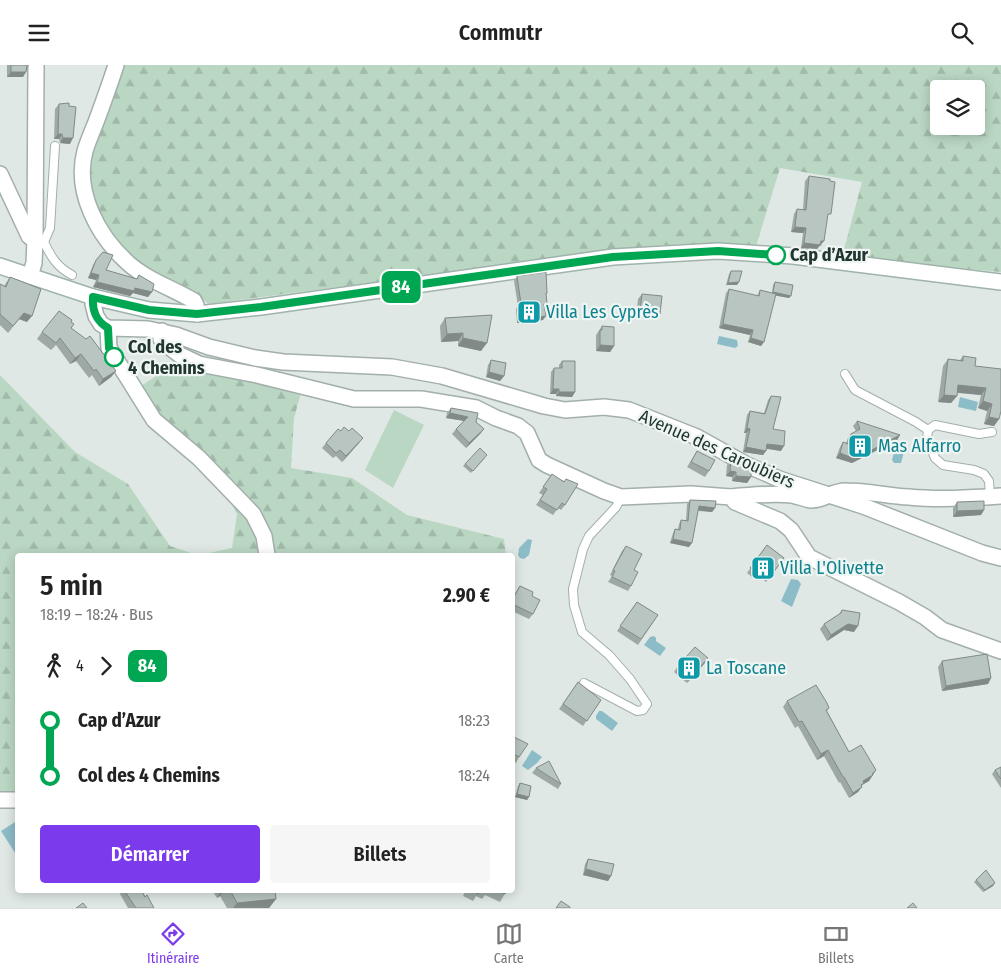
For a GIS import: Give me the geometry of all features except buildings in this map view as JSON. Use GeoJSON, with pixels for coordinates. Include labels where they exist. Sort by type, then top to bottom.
{"type":"FeatureCollection","features":[{"type":"Feature","properties":{"kind":"street"},"geometry":{"type":"LineString","coordinates":[[30,275],[39,241],[36,65]]}},
{"type":"Feature","properties":{"kind":"street"},"geometry":{"type":"LineString","coordinates":[[116,65],[85,151],[82,177],[83,191],[98,225],[122,257],[148,277],[194,301],[197,314]]}},
{"type":"Feature","properties":{"kind":"street"},"geometry":{"type":"LineString","coordinates":[[0,174],[29,236],[39,241]]}},
{"type":"Feature","properties":{"kind":"street"},"geometry":{"type":"LineString","coordinates":[[0,266],[93,297],[149,310],[197,314],[261,307],[613,257],[669,253],[718,251],[793,256],[1001,281]]}},
{"type":"Feature","properties":{"kind":"street"},"geometry":{"type":"LineString","coordinates":[[93,297],[93,309],[96,316],[108,328],[109,348],[154,420],[199,457],[252,514],[264,536],[267,553]]}},
{"type":"Feature","properties":{"kind":"street","name":"Avenue des Caroubiers"},"geometry":{"type":"LineString","coordinates":[[108,328],[162,331],[209,347],[255,358],[283,362],[392,367],[442,376],[558,409],[604,407],[629,410],[697,437],[749,466],[779,479],[828,494],[982,553],[1001,558]]}},
{"type":"Feature","properties":{"kind":"street"},"geometry":{"type":"LineString","coordinates":[[162,331],[161,339],[168,346],[180,355],[199,364],[275,379],[354,399],[421,399],[476,408],[518,426],[527,433],[539,459],[547,465],[621,497],[691,494],[730,497],[770,494],[794,495],[812,500],[823,498],[828,494],[845,491],[877,492],[909,497],[995,497]]}},
{"type":"Feature","properties":{"kind":"street"},"geometry":{"type":"LineString","coordinates":[[730,497],[735,502],[780,521],[791,530],[808,557],[899,602],[925,617],[942,630],[1001,651]]}},
{"type":"Feature","properties":{"kind":"street"},"geometry":{"type":"LineString","coordinates":[[0,800],[15,800]]}},
{"type":"Feature","properties":{"kind":"lane"},"geometry":{"type":"LineString","coordinates":[[55,146],[50,228],[39,241],[62,269],[72,275]]}},
{"type":"Feature","properties":{"kind":"lane"},"geometry":{"type":"LineString","coordinates":[[845,374],[855,390],[928,430]]}},
{"type":"Feature","properties":{"kind":"lane"},"geometry":{"type":"LineString","coordinates":[[992,432],[979,434],[935,425],[928,430],[927,439],[935,458],[943,465],[974,470],[984,474],[995,497]]}},
{"type":"Feature","properties":{"kind":"lane"},"geometry":{"type":"LineString","coordinates":[[584,683],[637,711],[643,710],[647,704],[630,679],[609,655],[582,633],[574,605],[573,589],[586,542],[602,520],[616,507],[621,497]]}},
{"type":"Feature","properties":{"kind":"green space"},"geometry":{"type":"Polygon","coordinates":[[[116,65],[1001,65],[1001,272],[842,257],[862,182],[780,168],[756,246],[685,244],[640,247],[209,304],[194,293],[149,275],[115,240],[88,195],[88,156],[116,65]]]}},
{"type":"Feature","properties":{"kind":"green space"},"geometry":{"type":"Polygon","coordinates":[[[180,360],[303,386],[294,418],[291,468],[352,478],[407,515],[504,539],[506,553],[209,553],[232,548],[237,514],[204,455],[159,417],[141,386],[180,360]]]}},
{"type":"Feature","properties":{"kind":"green space"},"geometry":{"type":"Polygon","coordinates":[[[0,375],[75,452],[128,484],[170,546],[191,553],[15,553],[15,795],[0,795],[0,375]]]}},
{"type":"Feature","properties":{"kind":"green space"},"geometry":{"type":"Polygon","coordinates":[[[394,410],[424,425],[393,488],[365,470],[394,410]]]}},
{"type":"Feature","properties":{"kind":"water"},"geometry":{"type":"Polygon","coordinates":[[[719,336],[737,340],[738,346],[735,348],[717,344],[719,336]]]}},
{"type":"Feature","properties":{"kind":"water"},"geometry":{"type":"Polygon","coordinates":[[[960,397],[978,402],[976,411],[958,407],[960,397]]]}},
{"type":"Feature","properties":{"kind":"water"},"geometry":{"type":"Polygon","coordinates":[[[896,445],[905,448],[901,463],[894,463],[892,460],[896,445]]]}},
{"type":"Feature","properties":{"kind":"water"},"geometry":{"type":"Polygon","coordinates":[[[528,539],[532,540],[529,555],[524,559],[520,558],[518,555],[519,548],[528,539]]]}},
{"type":"Feature","properties":{"kind":"water"},"geometry":{"type":"Polygon","coordinates":[[[791,579],[798,580],[801,584],[792,607],[781,601],[791,579]]]}},
{"type":"Feature","properties":{"kind":"water"},"geometry":{"type":"Polygon","coordinates":[[[654,636],[656,641],[666,648],[660,656],[644,645],[650,637],[654,636]]]}},
{"type":"Feature","properties":{"kind":"water"},"geometry":{"type":"Polygon","coordinates":[[[599,711],[602,711],[618,723],[612,731],[596,719],[599,711]]]}},
{"type":"Feature","properties":{"kind":"water"},"geometry":{"type":"Polygon","coordinates":[[[532,750],[542,757],[528,770],[522,766],[532,750]]]}},
{"type":"Feature","properties":{"kind":"water"},"geometry":{"type":"Polygon","coordinates":[[[15,822],[15,853],[1,831],[15,822]]]}},
{"type":"Feature","properties":{"kind":"bus line","name":"84"},"geometry":{"type":"LineString","coordinates":[[114,357],[109,348],[108,328],[102,324],[93,309],[93,297],[149,310],[197,314],[261,307],[613,257],[718,251],[776,255]]}},
{"type":"Feature","properties":{"kind":"place","name":"Cap d’Azur"},"geometry":{"type":"Point","coordinates":[776,255]}},
{"type":"Feature","properties":{"kind":"place","name":"Villa Les Cyprès"},"geometry":{"type":"Point","coordinates":[529,312]}},
{"type":"Feature","properties":{"kind":"place","name":"Col des 4 Chemins"},"geometry":{"type":"Point","coordinates":[114,357]}},
{"type":"Feature","properties":{"kind":"place","name":"Mas Alfarro"},"geometry":{"type":"Point","coordinates":[860,446]}},
{"type":"Feature","properties":{"kind":"place","name":"Villa L'Olivette"},"geometry":{"type":"Point","coordinates":[763,568]}},
{"type":"Feature","properties":{"kind":"place","name":"La Toscane"},"geometry":{"type":"Point","coordinates":[689,668]}}]}
